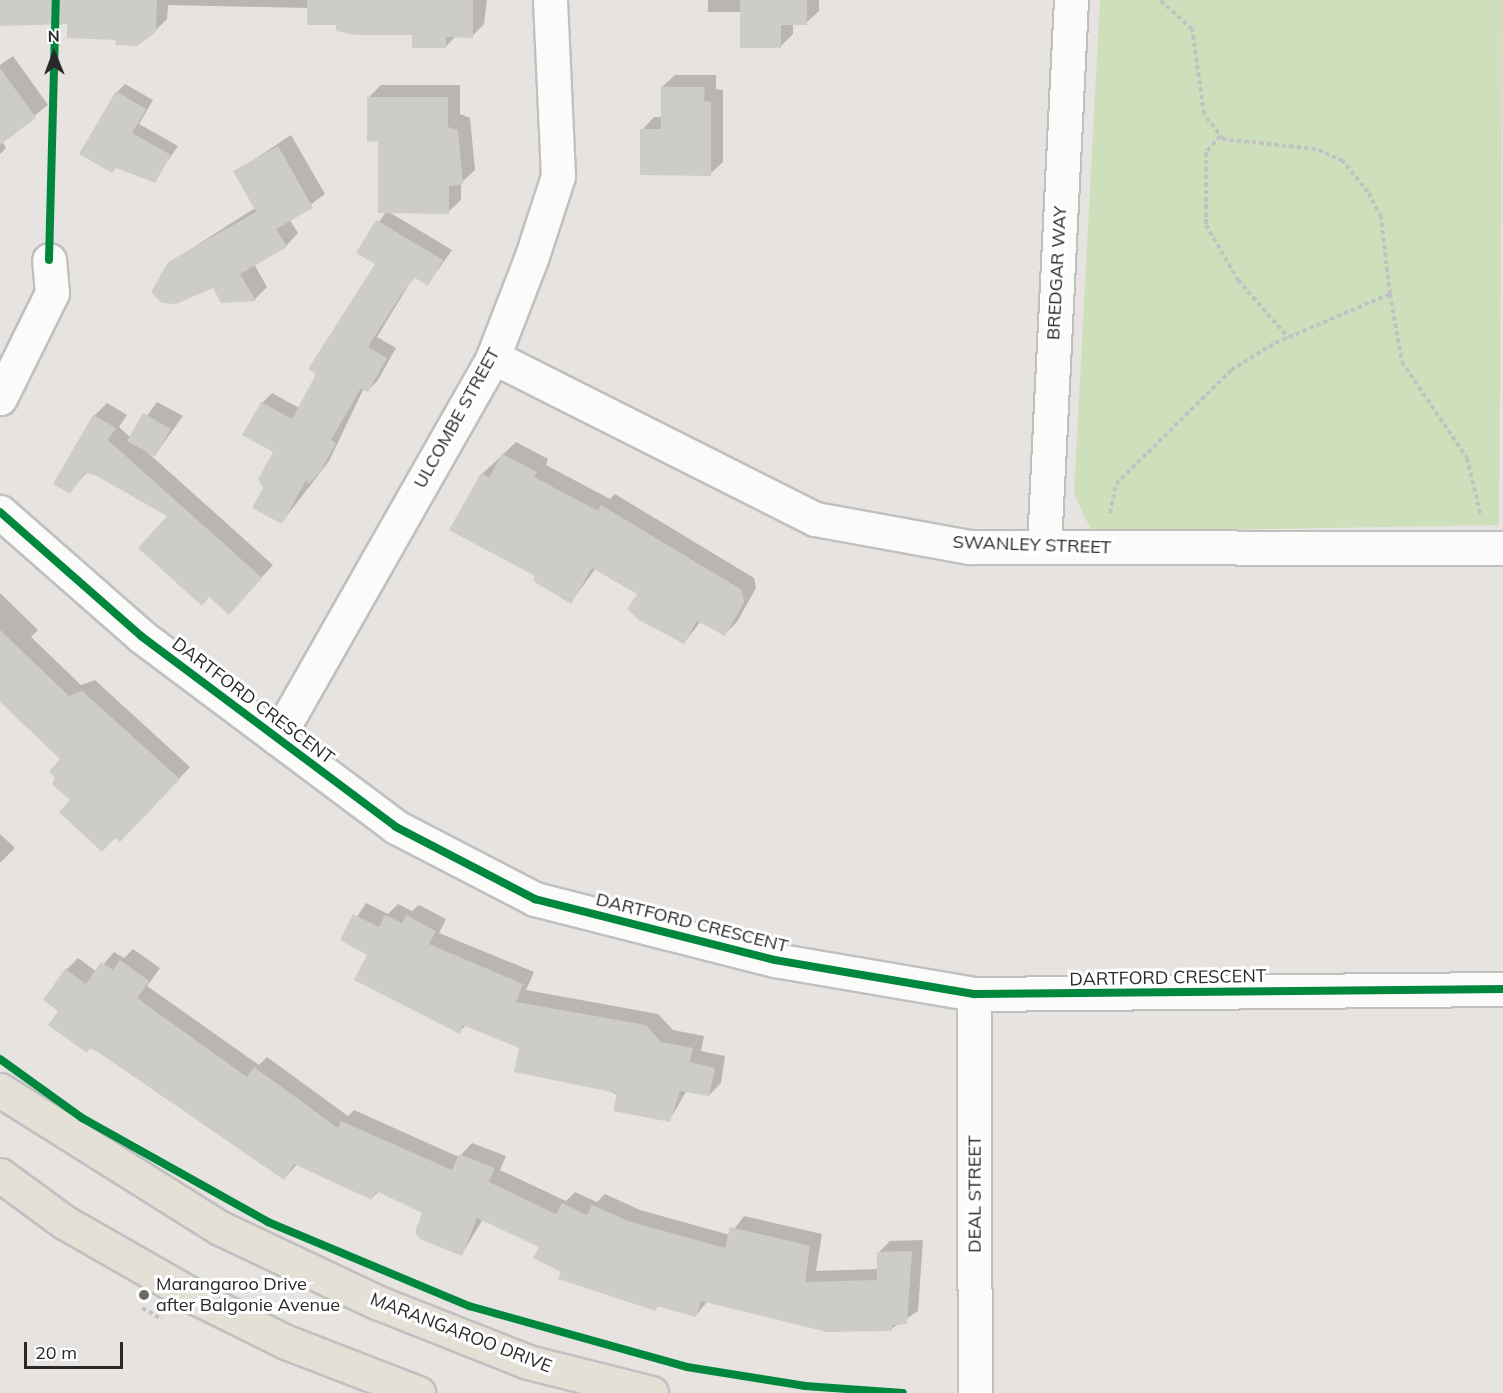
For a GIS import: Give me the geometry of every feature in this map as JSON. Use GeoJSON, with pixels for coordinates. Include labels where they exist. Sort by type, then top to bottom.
{"type":"FeatureCollection","features":[{"type":"Feature","properties":{"kind":"main road","name":"MARANGAROO DRIVE"},"geometry":{"type":"LineString","coordinates":[[0,1090],[220,1228],[359,1294],[528,1362],[642,1392]]}},
{"type":"Feature","properties":{"kind":"main road"},"geometry":{"type":"LineString","coordinates":[[0,1175],[64,1222],[200,1299],[286,1342],[418,1393]]}},
{"type":"Feature","properties":{"kind":"street","name":"ULCOMBE STREET"},"geometry":{"type":"LineString","coordinates":[[277,738],[493,357],[558,176],[550,0]]}},
{"type":"Feature","properties":{"kind":"street","name":"BREDGAR WAY"},"geometry":{"type":"LineString","coordinates":[[1044,546],[1071,0]]}},
{"type":"Feature","properties":{"kind":"street"},"geometry":{"type":"LineString","coordinates":[[0,398],[52,293],[49,260]]}},
{"type":"Feature","properties":{"kind":"street","name":"SWANLEY STREET"},"geometry":{"type":"LineString","coordinates":[[493,357],[815,519],[969,547],[1494,548]]}},
{"type":"Feature","properties":{"kind":"street","name":"DARTFORD CRESCENT"},"geometry":{"type":"LineString","coordinates":[[0,512],[141,636],[396,827],[536,899],[775,960],[974,994],[1503,989]]}},
{"type":"Feature","properties":{"kind":"street","name":"DEAL STREET"},"geometry":{"type":"LineString","coordinates":[[974,994],[975,1393]]}},
{"type":"Feature","properties":{"kind":"path"},"geometry":{"type":"LineString","coordinates":[[1160,0],[1192,29],[1204,114],[1220,136],[1316,149],[1343,161],[1381,217],[1390,294],[1402,362],[1467,458],[1494,548]]}},
{"type":"Feature","properties":{"kind":"path"},"geometry":{"type":"LineString","coordinates":[[1220,136],[1206,152],[1206,225],[1226,263],[1288,338]]}},
{"type":"Feature","properties":{"kind":"path"},"geometry":{"type":"LineString","coordinates":[[1108,547],[1116,484],[1232,370],[1288,338],[1390,294]]}},
{"type":"Feature","properties":{"kind":"green space"},"geometry":{"type":"Polygon","coordinates":[[[1100,0],[1503,0],[1499,525],[1092,532],[1074,494],[1100,0]]]}},
{"type":"Feature","properties":{"kind":"building"},"geometry":{"type":"Polygon","coordinates":[[[0,0],[157,0],[156,32],[137,46],[115,45],[116,40],[67,38],[67,24],[0,26],[0,0]]]}},
{"type":"Feature","properties":{"kind":"building"},"geometry":{"type":"Polygon","coordinates":[[[307,0],[473,0],[473,38],[446,37],[446,48],[412,48],[412,35],[355,35],[336,31],[336,25],[307,25],[307,0]]]}},
{"type":"Feature","properties":{"kind":"building"},"geometry":{"type":"Polygon","coordinates":[[[740,0],[807,0],[807,25],[781,25],[781,48],[740,48],[740,0]]]}},
{"type":"Feature","properties":{"kind":"building"},"geometry":{"type":"Polygon","coordinates":[[[0,68],[36,118],[0,145],[0,68]]]}},
{"type":"Feature","properties":{"kind":"building"},"geometry":{"type":"Polygon","coordinates":[[[661,87],[705,87],[704,101],[711,102],[711,176],[640,175],[640,129],[661,129],[661,87]]]}},
{"type":"Feature","properties":{"kind":"building"},"geometry":{"type":"Polygon","coordinates":[[[116,91],[146,109],[132,133],[171,155],[155,183],[116,168],[112,173],[79,154],[116,91]]]}},
{"type":"Feature","properties":{"kind":"building"},"geometry":{"type":"Polygon","coordinates":[[[367,97],[448,97],[448,127],[458,130],[463,184],[449,186],[449,214],[378,213],[378,141],[367,142],[367,97]]]}},
{"type":"Feature","properties":{"kind":"building"},"geometry":{"type":"Polygon","coordinates":[[[278,146],[313,208],[276,229],[287,247],[240,274],[256,301],[221,303],[213,288],[176,304],[162,303],[151,292],[168,262],[256,212],[233,171],[278,146]]]}},
{"type":"Feature","properties":{"kind":"building"},"geometry":{"type":"Polygon","coordinates":[[[376,220],[443,260],[428,286],[415,278],[402,293],[368,347],[387,358],[368,392],[361,388],[331,440],[336,443],[320,472],[308,484],[306,480],[282,524],[252,508],[263,488],[258,479],[273,452],[242,435],[261,402],[292,419],[316,374],[308,369],[375,264],[356,253],[376,220]]]}},
{"type":"Feature","properties":{"kind":"building"},"geometry":{"type":"Polygon","coordinates":[[[143,413],[171,429],[155,457],[127,441],[143,413]]]}},
{"type":"Feature","properties":{"kind":"building"},"geometry":{"type":"Polygon","coordinates":[[[93,415],[116,428],[108,440],[262,578],[229,615],[209,597],[202,606],[138,548],[167,516],[95,475],[84,473],[70,494],[53,484],[93,415]]]}},
{"type":"Feature","properties":{"kind":"building"},"geometry":{"type":"Polygon","coordinates":[[[502,454],[537,472],[534,477],[598,511],[601,505],[742,590],[744,602],[725,636],[697,621],[684,644],[639,620],[627,609],[637,594],[592,568],[571,604],[533,581],[535,576],[449,530],[481,473],[489,478],[502,454]]]}},
{"type":"Feature","properties":{"kind":"building"},"geometry":{"type":"Polygon","coordinates":[[[0,630],[69,696],[82,691],[180,779],[120,842],[115,838],[102,852],[59,812],[70,800],[52,784],[55,778],[49,771],[60,759],[0,702],[0,630]]]}},
{"type":"Feature","properties":{"kind":"building"},"geometry":{"type":"Polygon","coordinates":[[[353,914],[379,927],[385,915],[402,923],[406,915],[436,931],[429,944],[523,984],[516,1002],[646,1025],[661,1042],[693,1048],[690,1062],[715,1068],[709,1096],[680,1091],[670,1122],[613,1111],[617,1093],[514,1072],[519,1048],[463,1025],[460,1034],[354,980],[367,955],[340,940],[353,914]]]}},
{"type":"Feature","properties":{"kind":"building"},"geometry":{"type":"Polygon","coordinates":[[[120,960],[149,981],[137,998],[247,1077],[254,1067],[338,1128],[341,1121],[452,1170],[459,1154],[495,1168],[489,1182],[556,1214],[562,1203],[587,1215],[592,1205],[628,1221],[725,1248],[730,1227],[810,1246],[805,1282],[877,1280],[877,1252],[912,1251],[907,1324],[892,1325],[892,1331],[827,1332],[701,1301],[696,1317],[657,1306],[656,1311],[558,1279],[561,1272],[533,1258],[539,1247],[477,1218],[462,1256],[420,1239],[415,1232],[422,1213],[376,1191],[372,1200],[294,1164],[284,1180],[100,1053],[89,1048],[87,1053],[48,1025],[58,1011],[43,1000],[65,969],[86,984],[101,962],[113,970],[120,960]]]}},
{"type":"Feature","properties":{"kind":"cycle path"},"geometry":{"type":"LineString","coordinates":[[49,260],[56,0]]}},
{"type":"Feature","properties":{"kind":"cycle path"},"geometry":{"type":"LineString","coordinates":[[0,512],[141,636],[396,827],[535,899],[775,960],[974,994],[1503,989]]}},
{"type":"Feature","properties":{"kind":"cycle path"},"geometry":{"type":"LineString","coordinates":[[0,1059],[82,1118],[268,1222],[469,1306],[687,1367],[805,1386],[903,1393]]}},
{"type":"Feature","properties":{"kind":"place","name":"Marangaroo Drive after Balgonie Avenue"},"geometry":{"type":"Point","coordinates":[144,1295]}}]}
